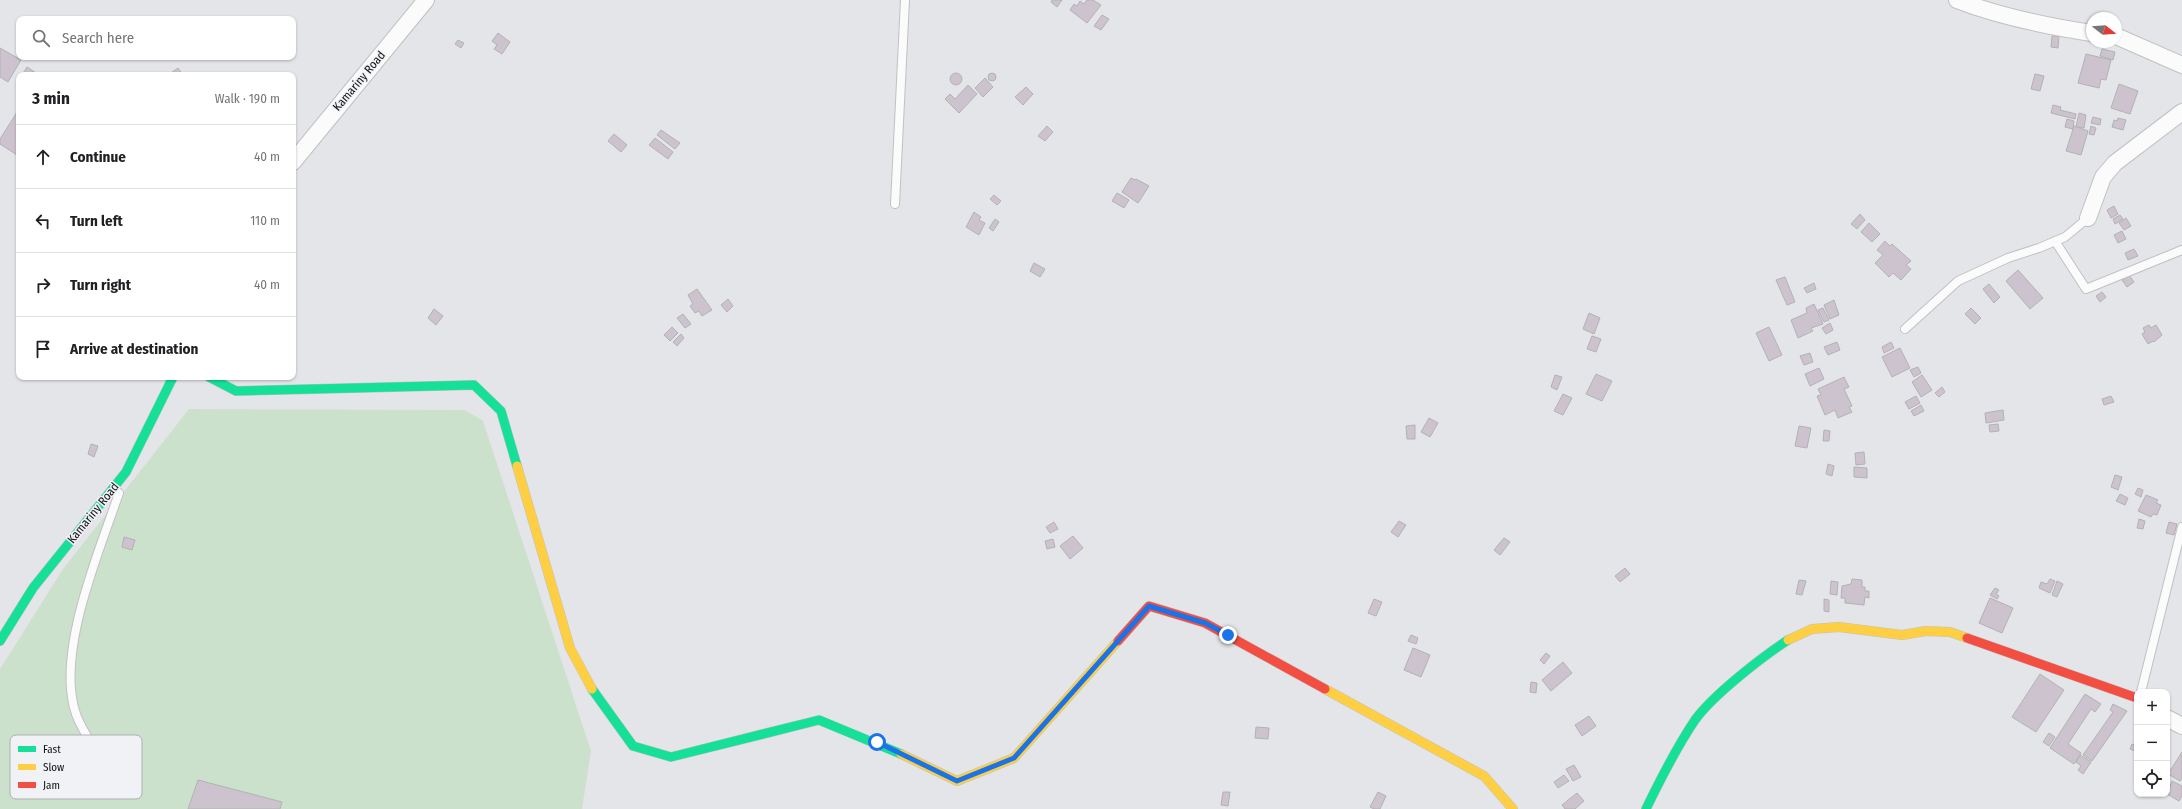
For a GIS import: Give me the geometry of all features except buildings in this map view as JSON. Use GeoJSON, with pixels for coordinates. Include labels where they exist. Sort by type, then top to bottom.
{"type":"FeatureCollection","features":[{"type":"Feature","properties":{"kind":"street","name":"Kamariny Road"},"geometry":{"type":"LineString","coordinates":[[296,158],[426,0]]}},
{"type":"Feature","properties":{"kind":"street"},"geometry":{"type":"LineString","coordinates":[[1957,0],[1977,8],[2044,26],[2086,32]]}},
{"type":"Feature","properties":{"kind":"street"},"geometry":{"type":"LineString","coordinates":[[2122,39],[2182,66]]}},
{"type":"Feature","properties":{"kind":"street"},"geometry":{"type":"LineString","coordinates":[[2088,218],[2103,176],[2115,163],[2182,112]]}},
{"type":"Feature","properties":{"kind":"street","name":"Kamariny Road"},"geometry":{"type":"LineString","coordinates":[[0,640],[34,588],[126,472],[172,380]]}},
{"type":"Feature","properties":{"kind":"street"},"geometry":{"type":"LineString","coordinates":[[214,380],[236,391],[474,385],[501,411],[570,648],[593,690],[633,746],[671,757],[819,720],[877,742],[957,781],[1014,758],[1149,606],[1205,623],[1484,776],[1513,809]]}},
{"type":"Feature","properties":{"kind":"street"},"geometry":{"type":"LineString","coordinates":[[1646,809],[1665,769],[1696,719],[1727,687],[1745,673],[1787,641],[1812,629],[1839,627],[1902,635],[1926,631],[1950,632],[2134,697]]}},
{"type":"Feature","properties":{"kind":"street"},"geometry":{"type":"LineString","coordinates":[[2170,720],[2182,726]]}},
{"type":"Feature","properties":{"kind":"lane"},"geometry":{"type":"LineString","coordinates":[[895,204],[905,0]]}},
{"type":"Feature","properties":{"kind":"lane"},"geometry":{"type":"LineString","coordinates":[[1905,329],[1958,280],[2008,258],[2055,242],[2065,237],[2088,218]]}},
{"type":"Feature","properties":{"kind":"lane"},"geometry":{"type":"LineString","coordinates":[[2055,242],[2086,289],[2182,250]]}},
{"type":"Feature","properties":{"kind":"lane"},"geometry":{"type":"LineString","coordinates":[[88,735],[76,714],[70,681],[77,615],[126,472]]}},
{"type":"Feature","properties":{"kind":"lane"},"geometry":{"type":"LineString","coordinates":[[2142,689],[2182,527]]}},
{"type":"Feature","properties":{"kind":"green space"},"geometry":{"type":"Polygon","coordinates":[[[189,409],[465,410],[483,421],[591,751],[582,809],[0,809],[0,669],[63,569],[189,409]]]}},
{"type":"Feature","properties":{"kind":"traffic: fast"},"geometry":{"type":"LineString","coordinates":[[0,641],[33,588],[126,472],[172,380]]}},
{"type":"Feature","properties":{"kind":"traffic: fast"},"geometry":{"type":"LineString","coordinates":[[215,380],[236,391],[474,385],[501,411],[517,466]]}},
{"type":"Feature","properties":{"kind":"traffic: fast"},"geometry":{"type":"LineString","coordinates":[[1646,809],[1675,752],[1703,710],[1738,677],[1788,640]]}},
{"type":"Feature","properties":{"kind":"traffic: fast"},"geometry":{"type":"LineString","coordinates":[[592,689],[633,746],[671,757],[819,720],[901,754]]}},
{"type":"Feature","properties":{"kind":"traffic: slow"},"geometry":{"type":"LineString","coordinates":[[517,466],[570,648],[592,689]]}},
{"type":"Feature","properties":{"kind":"traffic: slow"},"geometry":{"type":"LineString","coordinates":[[1788,640],[1812,629],[1839,627],[1902,635],[1926,631],[1950,632],[1967,638]]}},
{"type":"Feature","properties":{"kind":"traffic: slow"},"geometry":{"type":"LineString","coordinates":[[901,754],[957,781],[1014,758],[1118,641]]}},
{"type":"Feature","properties":{"kind":"traffic: slow"},"geometry":{"type":"LineString","coordinates":[[1325,689],[1484,776],[1513,809]]}},
{"type":"Feature","properties":{"kind":"traffic: jam"},"geometry":{"type":"LineString","coordinates":[[1118,641],[1149,606],[1205,623],[1325,689]]}},
{"type":"Feature","properties":{"kind":"traffic: jam"},"geometry":{"type":"LineString","coordinates":[[1967,638],[2134,697]]}},
{"type":"Feature","properties":{"kind":"route"},"geometry":{"type":"LineString","coordinates":[[877,742],[957,781],[1014,758],[1149,606],[1205,623],[1228,635]]}}]}
